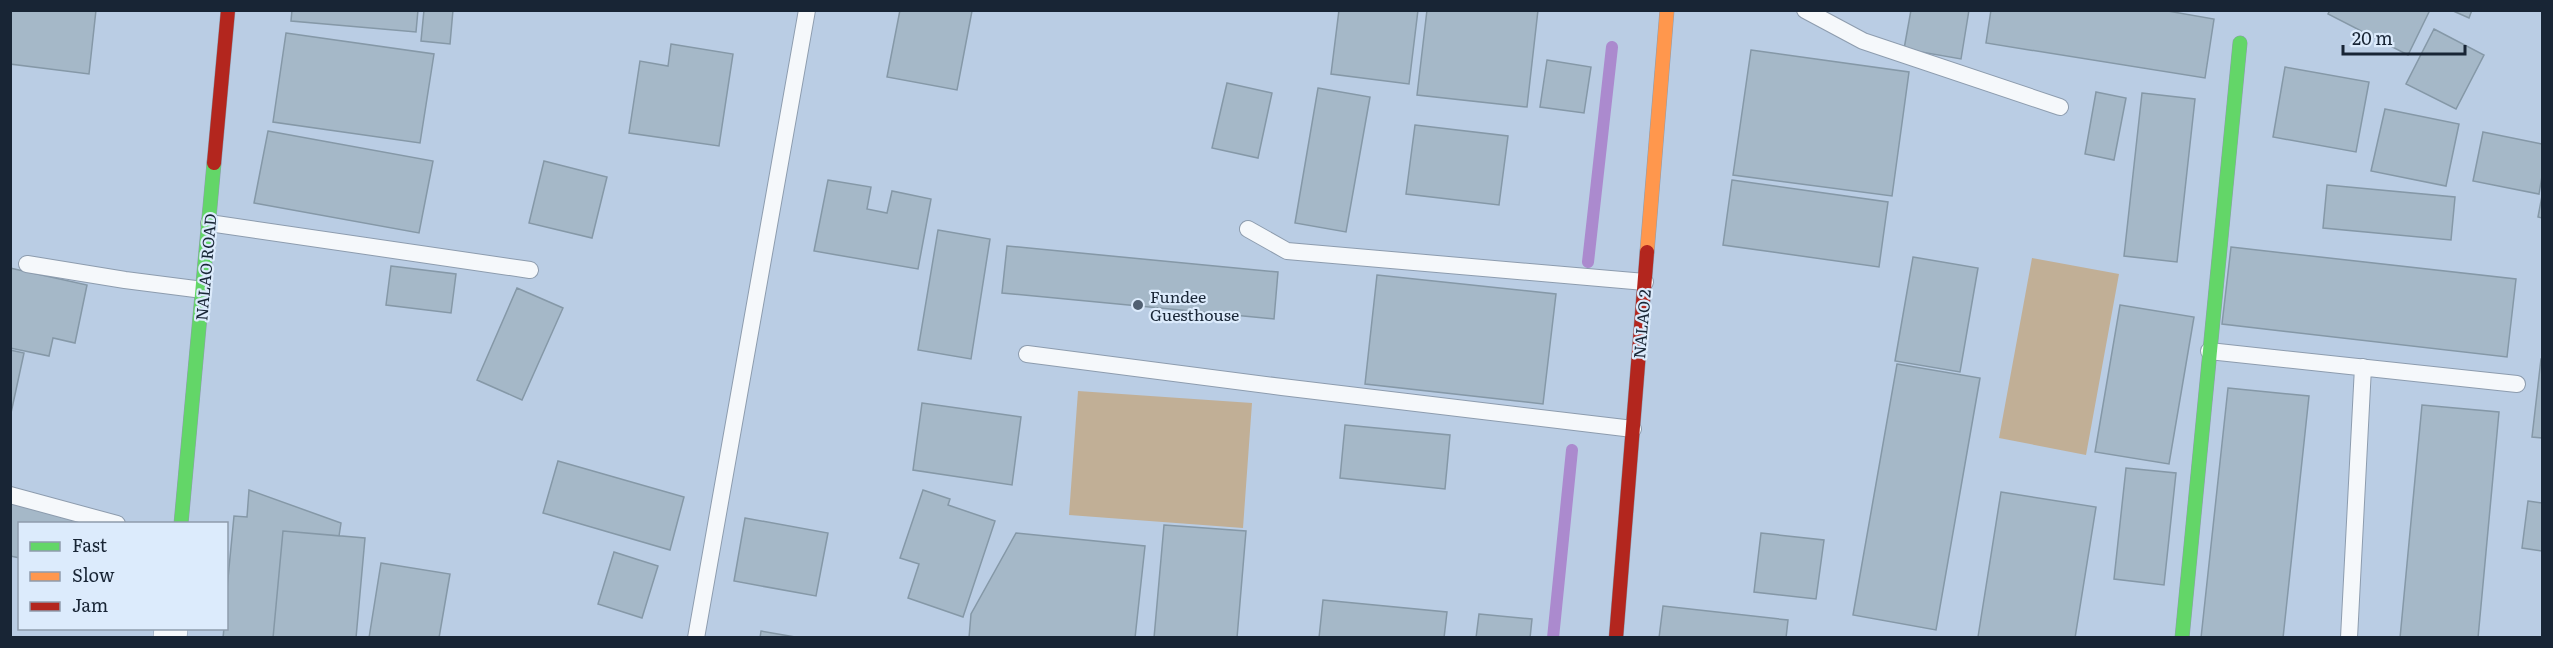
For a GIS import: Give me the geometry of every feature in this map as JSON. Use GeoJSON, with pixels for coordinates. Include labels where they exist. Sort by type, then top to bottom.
{"type":"FeatureCollection","features":[{"type":"Feature","properties":{"kind":"street","name":"NALAO ROAD"},"geometry":{"type":"LineString","coordinates":[[181,522],[228,10]]}},
{"type":"Feature","properties":{"kind":"street","name":"NALAO 2"},"geometry":{"type":"LineString","coordinates":[[1616,638],[1667,10]]}},
{"type":"Feature","properties":{"kind":"street"},"geometry":{"type":"LineString","coordinates":[[2182,638],[2240,43]]}},
{"type":"Feature","properties":{"kind":"lane"},"geometry":{"type":"LineString","coordinates":[[696,638],[807,10]]}},
{"type":"Feature","properties":{"kind":"lane"},"geometry":{"type":"LineString","coordinates":[[1805,10],[1863,41],[2060,107]]}},
{"type":"Feature","properties":{"kind":"lane"},"geometry":{"type":"LineString","coordinates":[[209,223],[530,270]]}},
{"type":"Feature","properties":{"kind":"lane"},"geometry":{"type":"LineString","coordinates":[[1248,229],[1287,251],[1645,282]]}},
{"type":"Feature","properties":{"kind":"lane"},"geometry":{"type":"LineString","coordinates":[[27,264],[203,290]]}},
{"type":"Feature","properties":{"kind":"lane"},"geometry":{"type":"LineString","coordinates":[[2209,351],[2517,384]]}},
{"type":"Feature","properties":{"kind":"lane"},"geometry":{"type":"LineString","coordinates":[[1027,354],[1294,389],[1633,429]]}},
{"type":"Feature","properties":{"kind":"lane"},"geometry":{"type":"LineString","coordinates":[[2349,638],[2363,367]]}},
{"type":"Feature","properties":{"kind":"lane"},"geometry":{"type":"LineString","coordinates":[[10,495],[110,522]]}},
{"type":"Feature","properties":{"kind":"shaded area"},"geometry":{"type":"Polygon","coordinates":[[[2032,258],[2119,274],[2086,455],[1999,438],[2032,258]]]}},
{"type":"Feature","properties":{"kind":"shaded area"},"geometry":{"type":"Polygon","coordinates":[[[1078,391],[1252,403],[1243,528],[1069,515],[1078,391]]]}},
{"type":"Feature","properties":{"kind":"building"},"geometry":{"type":"Polygon","coordinates":[[[10,10],[96,10],[89,74],[10,64],[10,10]]]}},
{"type":"Feature","properties":{"kind":"building"},"geometry":{"type":"Polygon","coordinates":[[[292,10],[418,10],[416,32],[291,21],[292,10]]]}},
{"type":"Feature","properties":{"kind":"building"},"geometry":{"type":"Polygon","coordinates":[[[424,10],[453,10],[450,44],[421,41],[424,10]]]}},
{"type":"Feature","properties":{"kind":"building"},"geometry":{"type":"Polygon","coordinates":[[[900,10],[972,11],[957,90],[887,77],[900,10]]]}},
{"type":"Feature","properties":{"kind":"building"},"geometry":{"type":"Polygon","coordinates":[[[1339,10],[1418,10],[1409,84],[1331,74],[1339,10]]]}},
{"type":"Feature","properties":{"kind":"building"},"geometry":{"type":"Polygon","coordinates":[[[1427,10],[1538,10],[1527,107],[1417,95],[1427,10]]]}},
{"type":"Feature","properties":{"kind":"building"},"geometry":{"type":"Polygon","coordinates":[[[1911,10],[1969,10],[1961,59],[1904,49],[1911,10]]]}},
{"type":"Feature","properties":{"kind":"building"},"geometry":{"type":"Polygon","coordinates":[[[1991,10],[2162,10],[2214,19],[2205,78],[1986,43],[1991,10]]]}},
{"type":"Feature","properties":{"kind":"building"},"geometry":{"type":"Polygon","coordinates":[[[2330,10],[2427,10],[2429,12],[2408,55],[2328,14],[2330,10]]]}},
{"type":"Feature","properties":{"kind":"building"},"geometry":{"type":"Polygon","coordinates":[[[2451,10],[2472,10],[2469,18],[2451,10]]]}},
{"type":"Feature","properties":{"kind":"building"},"geometry":{"type":"Polygon","coordinates":[[[2434,29],[2484,55],[2456,109],[2406,84],[2434,29]]]}},
{"type":"Feature","properties":{"kind":"building"},"geometry":{"type":"Polygon","coordinates":[[[286,33],[434,54],[420,143],[273,122],[286,33]]]}},
{"type":"Feature","properties":{"kind":"building"},"geometry":{"type":"Polygon","coordinates":[[[671,44],[733,54],[719,146],[629,133],[640,61],[668,66],[671,44]]]}},
{"type":"Feature","properties":{"kind":"building"},"geometry":{"type":"Polygon","coordinates":[[[1751,50],[1909,72],[1892,196],[1733,175],[1751,50]]]}},
{"type":"Feature","properties":{"kind":"building"},"geometry":{"type":"Polygon","coordinates":[[[1547,60],[1591,67],[1584,113],[1540,107],[1547,60]]]}},
{"type":"Feature","properties":{"kind":"building"},"geometry":{"type":"Polygon","coordinates":[[[2285,67],[2369,82],[2356,152],[2273,137],[2285,67]]]}},
{"type":"Feature","properties":{"kind":"building"},"geometry":{"type":"Polygon","coordinates":[[[1227,83],[1272,93],[1258,158],[1212,148],[1227,83]]]}},
{"type":"Feature","properties":{"kind":"building"},"geometry":{"type":"Polygon","coordinates":[[[1318,88],[1370,97],[1346,232],[1295,223],[1318,88]]]}},
{"type":"Feature","properties":{"kind":"building"},"geometry":{"type":"Polygon","coordinates":[[[2096,92],[2126,98],[2114,160],[2085,154],[2096,92]]]}},
{"type":"Feature","properties":{"kind":"building"},"geometry":{"type":"Polygon","coordinates":[[[2142,93],[2195,99],[2177,262],[2124,256],[2142,93]]]}},
{"type":"Feature","properties":{"kind":"building"},"geometry":{"type":"Polygon","coordinates":[[[2385,109],[2459,124],[2446,186],[2371,171],[2385,109]]]}},
{"type":"Feature","properties":{"kind":"building"},"geometry":{"type":"Polygon","coordinates":[[[1415,125],[1508,136],[1499,205],[1406,194],[1415,125]]]}},
{"type":"Feature","properties":{"kind":"building"},"geometry":{"type":"Polygon","coordinates":[[[268,131],[433,161],[419,233],[254,203],[268,131]]]}},
{"type":"Feature","properties":{"kind":"building"},"geometry":{"type":"Polygon","coordinates":[[[2483,132],[2542,144],[2542,176],[2539,194],[2473,181],[2483,132]]]}},
{"type":"Feature","properties":{"kind":"building"},"geometry":{"type":"Polygon","coordinates":[[[544,161],[607,177],[592,238],[529,223],[544,161]]]}},
{"type":"Feature","properties":{"kind":"building"},"geometry":{"type":"Polygon","coordinates":[[[828,180],[871,187],[867,209],[887,213],[892,191],[931,199],[918,269],[814,251],[828,180]]]}},
{"type":"Feature","properties":{"kind":"building"},"geometry":{"type":"Polygon","coordinates":[[[1732,180],[1888,202],[1879,267],[1723,245],[1732,180]]]}},
{"type":"Feature","properties":{"kind":"building"},"geometry":{"type":"Polygon","coordinates":[[[2327,185],[2455,197],[2451,240],[2323,228],[2327,185]]]}},
{"type":"Feature","properties":{"kind":"building"},"geometry":{"type":"Polygon","coordinates":[[[2542,196],[2542,218],[2538,217],[2542,196]]]}},
{"type":"Feature","properties":{"kind":"building"},"geometry":{"type":"Polygon","coordinates":[[[938,230],[990,239],[971,359],[918,350],[938,230]]]}},
{"type":"Feature","properties":{"kind":"building"},"geometry":{"type":"Polygon","coordinates":[[[1007,246],[1278,272],[1274,319],[1002,293],[1007,246]]]}},
{"type":"Feature","properties":{"kind":"building"},"geometry":{"type":"Polygon","coordinates":[[[2231,247],[2516,279],[2507,357],[2222,324],[2231,247]]]}},
{"type":"Feature","properties":{"kind":"building"},"geometry":{"type":"Polygon","coordinates":[[[1913,257],[1978,268],[1960,372],[1895,361],[1913,257]]]}},
{"type":"Feature","properties":{"kind":"building"},"geometry":{"type":"Polygon","coordinates":[[[391,266],[456,274],[451,313],[386,305],[391,266]]]}},
{"type":"Feature","properties":{"kind":"building"},"geometry":{"type":"Polygon","coordinates":[[[10,268],[87,285],[75,343],[53,338],[49,356],[10,348],[10,268]]]}},
{"type":"Feature","properties":{"kind":"building"},"geometry":{"type":"Polygon","coordinates":[[[1377,275],[1556,294],[1543,404],[1365,384],[1377,275]]]}},
{"type":"Feature","properties":{"kind":"building"},"geometry":{"type":"Polygon","coordinates":[[[517,288],[563,308],[522,400],[477,380],[517,288]]]}},
{"type":"Feature","properties":{"kind":"building"},"geometry":{"type":"Polygon","coordinates":[[[2120,305],[2194,317],[2169,464],[2095,452],[2120,305]]]}},
{"type":"Feature","properties":{"kind":"building"},"geometry":{"type":"Polygon","coordinates":[[[10,350],[24,353],[11,413],[10,412],[10,350]]]}},
{"type":"Feature","properties":{"kind":"building"},"geometry":{"type":"Polygon","coordinates":[[[2542,359],[2542,438],[2532,437],[2542,359]]]}},
{"type":"Feature","properties":{"kind":"building"},"geometry":{"type":"Polygon","coordinates":[[[1897,364],[1980,378],[1936,630],[1853,615],[1897,364]]]}},
{"type":"Feature","properties":{"kind":"building"},"geometry":{"type":"Polygon","coordinates":[[[2228,388],[2309,396],[2283,638],[2201,638],[2228,388]]]}},
{"type":"Feature","properties":{"kind":"building"},"geometry":{"type":"Polygon","coordinates":[[[922,403],[1021,417],[1012,485],[913,470],[922,403]]]}},
{"type":"Feature","properties":{"kind":"building"},"geometry":{"type":"Polygon","coordinates":[[[2422,405],[2499,412],[2478,638],[2400,638],[2422,405]]]}},
{"type":"Feature","properties":{"kind":"building"},"geometry":{"type":"Polygon","coordinates":[[[1345,425],[1450,435],[1445,489],[1340,478],[1345,425]]]}},
{"type":"Feature","properties":{"kind":"building"},"geometry":{"type":"Polygon","coordinates":[[[558,461],[684,497],[670,550],[543,513],[558,461]]]}},
{"type":"Feature","properties":{"kind":"building"},"geometry":{"type":"Polygon","coordinates":[[[2126,468],[2176,473],[2164,585],[2114,579],[2126,468]]]}},
{"type":"Feature","properties":{"kind":"building"},"geometry":{"type":"Polygon","coordinates":[[[249,490],[341,523],[339,536],[283,531],[273,638],[223,638],[224,630],[228,630],[228,578],[234,516],[247,517],[249,490]]]}},
{"type":"Feature","properties":{"kind":"building"},"geometry":{"type":"Polygon","coordinates":[[[923,490],[950,499],[948,505],[995,521],[963,617],[908,598],[919,564],[900,558],[923,490]]]}},
{"type":"Feature","properties":{"kind":"building"},"geometry":{"type":"Polygon","coordinates":[[[2001,492],[2096,507],[2075,638],[1978,637],[2001,492]]]}},
{"type":"Feature","properties":{"kind":"building"},"geometry":{"type":"Polygon","coordinates":[[[2528,501],[2542,503],[2542,551],[2522,548],[2528,501]]]}},
{"type":"Feature","properties":{"kind":"building"},"geometry":{"type":"Polygon","coordinates":[[[10,503],[89,522],[18,522],[18,558],[10,556],[10,503]]]}},
{"type":"Feature","properties":{"kind":"building"},"geometry":{"type":"Polygon","coordinates":[[[745,518],[828,533],[816,596],[734,581],[745,518]]]}},
{"type":"Feature","properties":{"kind":"building"},"geometry":{"type":"Polygon","coordinates":[[[1164,525],[1246,531],[1237,638],[1154,638],[1164,525]]]}},
{"type":"Feature","properties":{"kind":"building"},"geometry":{"type":"Polygon","coordinates":[[[283,531],[365,538],[356,638],[273,638],[283,531]]]}},
{"type":"Feature","properties":{"kind":"building"},"geometry":{"type":"Polygon","coordinates":[[[1016,533],[1145,546],[1135,638],[969,638],[971,614],[1016,533]]]}},
{"type":"Feature","properties":{"kind":"building"},"geometry":{"type":"Polygon","coordinates":[[[1761,533],[1824,540],[1816,599],[1754,592],[1761,533]]]}},
{"type":"Feature","properties":{"kind":"building"},"geometry":{"type":"Polygon","coordinates":[[[614,552],[658,566],[642,618],[598,604],[614,552]]]}},
{"type":"Feature","properties":{"kind":"building"},"geometry":{"type":"Polygon","coordinates":[[[381,563],[450,574],[439,638],[369,638],[381,563]]]}},
{"type":"Feature","properties":{"kind":"building"},"geometry":{"type":"Polygon","coordinates":[[[1323,600],[1447,612],[1444,638],[1319,638],[1323,600]]]}},
{"type":"Feature","properties":{"kind":"building"},"geometry":{"type":"Polygon","coordinates":[[[1663,606],[1788,620],[1786,638],[1659,638],[1663,606]]]}},
{"type":"Feature","properties":{"kind":"building"},"geometry":{"type":"Polygon","coordinates":[[[1479,614],[1532,619],[1530,638],[1476,638],[1479,614]]]}},
{"type":"Feature","properties":{"kind":"building"},"geometry":{"type":"Polygon","coordinates":[[[761,631],[801,638],[760,638],[761,631]]]}},
{"type":"Feature","properties":{"kind":"waterway"},"geometry":{"type":"LineString","coordinates":[[1588,262],[1612,47]]}},
{"type":"Feature","properties":{"kind":"waterway"},"geometry":{"type":"LineString","coordinates":[[1553,638],[1572,450]]}},
{"type":"Feature","properties":{"kind":"traffic: fast"},"geometry":{"type":"LineString","coordinates":[[2182,638],[2240,43]]}},
{"type":"Feature","properties":{"kind":"traffic: fast"},"geometry":{"type":"LineString","coordinates":[[181,522],[214,163]]}},
{"type":"Feature","properties":{"kind":"traffic: slow"},"geometry":{"type":"LineString","coordinates":[[1647,252],[1667,10]]}},
{"type":"Feature","properties":{"kind":"traffic: jam"},"geometry":{"type":"LineString","coordinates":[[214,163],[228,10]]}},
{"type":"Feature","properties":{"kind":"traffic: jam"},"geometry":{"type":"LineString","coordinates":[[1616,638],[1647,252]]}},
{"type":"Feature","properties":{"kind":"place","name":"Fundee Guesthouse"},"geometry":{"type":"Point","coordinates":[1138,305]}}]}
